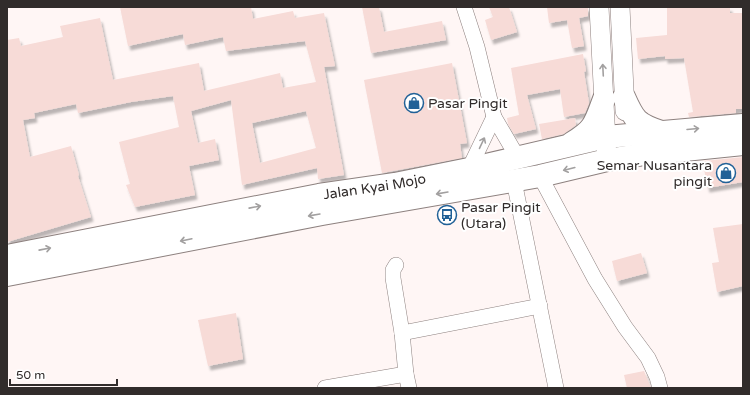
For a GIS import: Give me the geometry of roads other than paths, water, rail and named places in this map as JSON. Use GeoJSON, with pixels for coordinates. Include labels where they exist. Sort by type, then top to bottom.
{"type":"FeatureCollection","features":[{"type":"Feature","properties":{"kind":"main road"},"geometry":{"type":"LineString","coordinates":[[567,146],[590,130],[614,98],[640,123],[646,127],[661,132]]}},
{"type":"Feature","properties":{"kind":"main road","name":"Jalan Kyai Mojo"},"geometry":{"type":"LineString","coordinates":[[7,274],[232,221],[319,195],[395,184],[616,136],[743,125]]}},
{"type":"Feature","properties":{"kind":"main road","name":"Jalan Kyai Mojo"},"geometry":{"type":"LineString","coordinates":[[7,256],[232,221],[514,181],[617,158],[743,144]]}},
{"type":"Feature","properties":{"kind":"street"},"geometry":{"type":"LineString","coordinates":[[464,7],[477,47],[494,116],[518,158]]}},
{"type":"Feature","properties":{"kind":"street"},"geometry":{"type":"LineString","coordinates":[[599,7],[614,98],[617,158]]}},
{"type":"Feature","properties":{"kind":"street"},"geometry":{"type":"LineString","coordinates":[[614,98],[620,7]]}},
{"type":"Feature","properties":{"kind":"street"},"geometry":{"type":"LineString","coordinates":[[469,169],[494,116]]}},
{"type":"Feature","properties":{"kind":"street"},"geometry":{"type":"LineString","coordinates":[[540,176],[595,279],[625,327],[650,362],[660,388]]}},
{"type":"Feature","properties":{"kind":"street"},"geometry":{"type":"LineString","coordinates":[[514,181],[556,388]]}},
{"type":"Feature","properties":{"kind":"street"},"geometry":{"type":"LineString","coordinates":[[325,388],[408,381],[393,278],[393,270],[396,265]]}},
{"type":"Feature","properties":{"kind":"street"},"geometry":{"type":"LineString","coordinates":[[402,333],[540,306]]}},
{"type":"Feature","properties":{"kind":"place","name":"Pasar Pingit"},"geometry":{"type":"Point","coordinates":[414,103]}},
{"type":"Feature","properties":{"kind":"place","name":"Semar Nusantara pingit"},"geometry":{"type":"Point","coordinates":[726,173]}},
{"type":"Feature","properties":{"kind":"place","name":"Pasar Pingit (Utara)"},"geometry":{"type":"Point","coordinates":[447,215]}}]}
